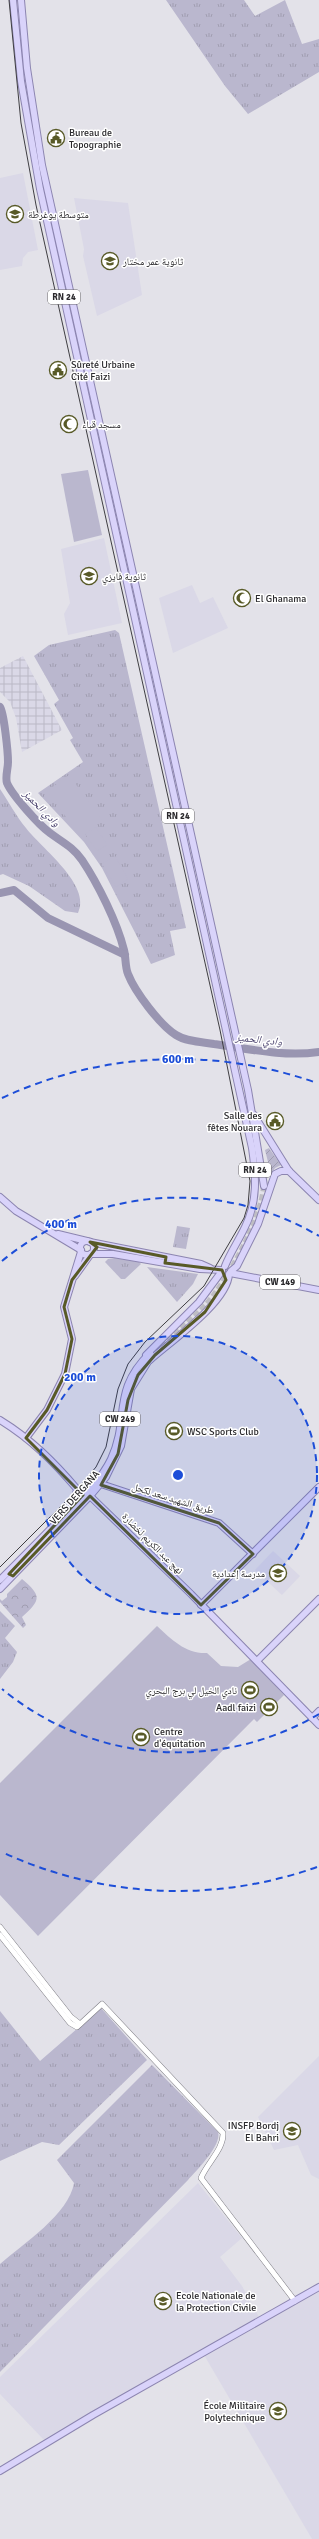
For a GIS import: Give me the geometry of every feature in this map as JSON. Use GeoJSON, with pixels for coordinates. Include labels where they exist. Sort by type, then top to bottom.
{"type":"FeatureCollection","features":[{"type":"Feature","properties":{"kind":"main road","name":"RN 24"},"geometry":{"type":"LineString","coordinates":[[13,0],[21,81],[34,159],[97,456],[129,591],[252,1148],[255,1193],[246,1226],[223,1269]]}},
{"type":"Feature","properties":{"kind":"main road","name":"RN 24"},"geometry":{"type":"LineString","coordinates":[[21,0],[27,68],[42,165],[241,1066],[265,1166],[267,1199]]}},
{"type":"Feature","properties":{"kind":"main road"},"geometry":{"type":"LineString","coordinates":[[129,591],[136,589]]}},
{"type":"Feature","properties":{"kind":"main road"},"geometry":{"type":"LineString","coordinates":[[131,602],[138,600]]}},
{"type":"Feature","properties":{"kind":"main road","name":"RN 24"},"geometry":{"type":"LineString","coordinates":[[252,1110],[289,1171],[319,1200]]}},
{"type":"Feature","properties":{"kind":"main road"},"geometry":{"type":"LineString","coordinates":[[244,1114],[255,1149],[263,1187],[252,1110]]}},
{"type":"Feature","properties":{"kind":"main road","name":"RN 24"},"geometry":{"type":"LineString","coordinates":[[237,1266],[258,1224],[276,1174],[281,1171],[289,1171]]}},
{"type":"Feature","properties":{"kind":"main road"},"geometry":{"type":"LineString","coordinates":[[0,1197],[16,1211],[81,1251],[91,1254],[113,1254],[166,1260],[223,1269]]}},
{"type":"Feature","properties":{"kind":"main road"},"geometry":{"type":"LineString","coordinates":[[51,1232],[166,1260]]}},
{"type":"Feature","properties":{"kind":"main road"},"geometry":{"type":"LineString","coordinates":[[26,1438],[47,1410],[64,1374],[72,1340],[64,1306],[82,1244],[88,1242]]}},
{"type":"Feature","properties":{"kind":"main road"},"geometry":{"type":"LineString","coordinates":[[72,1280],[91,1254],[94,1247],[88,1242]]}},
{"type":"Feature","properties":{"kind":"main road"},"geometry":{"type":"LineString","coordinates":[[233,1250],[234,1256],[241,1257]]}},
{"type":"Feature","properties":{"kind":"main road"},"geometry":{"type":"LineString","coordinates":[[141,1365],[205,1312],[229,1276],[237,1266],[243,1275],[229,1276],[226,1279],[221,1276],[217,1277]]}},
{"type":"Feature","properties":{"kind":"main road","name":"CW 149"},"geometry":{"type":"LineString","coordinates":[[223,1269],[230,1267],[229,1276],[243,1275],[319,1290]]}},
{"type":"Feature","properties":{"kind":"main road"},"geometry":{"type":"LineString","coordinates":[[141,1365],[160,1339],[199,1302],[223,1269]]}},
{"type":"Feature","properties":{"kind":"main road","name":"VERS DERGANA"},"geometry":{"type":"LineString","coordinates":[[0,1589],[11,1574],[101,1484],[118,1454],[128,1400],[141,1365],[150,1355]]}},
{"type":"Feature","properties":{"kind":"main road","name":"CW 249"},"geometry":{"type":"LineString","coordinates":[[0,1580],[11,1574],[91,1487],[110,1459],[117,1436],[124,1393],[141,1365]]}},
{"type":"Feature","properties":{"kind":"main road"},"geometry":{"type":"LineString","coordinates":[[0,1420],[26,1438],[56,1464],[77,1489]]}},
{"type":"Feature","properties":{"kind":"main road","name":"طريق الشهيد سعد لكحل"},"geometry":{"type":"LineString","coordinates":[[101,1484],[218,1522],[253,1554]]}},
{"type":"Feature","properties":{"kind":"main road"},"geometry":{"type":"LineString","coordinates":[[77,1489],[91,1487]]}},
{"type":"Feature","properties":{"kind":"main road"},"geometry":{"type":"LineString","coordinates":[[201,1605],[319,1487]]}},
{"type":"Feature","properties":{"kind":"main road"},"geometry":{"type":"LineString","coordinates":[[72,1507],[77,1489]]}},
{"type":"Feature","properties":{"kind":"main road","name":"نهج عبد الكريم لخضارة"},"geometry":{"type":"LineString","coordinates":[[90,1496],[318,1723]]}},
{"type":"Feature","properties":{"kind":"main road"},"geometry":{"type":"LineString","coordinates":[[257,1661],[319,1599]]}},
{"type":"Feature","properties":{"kind":"main road"},"geometry":{"type":"LineString","coordinates":[[312,1718],[319,1712]]}},
{"type":"Feature","properties":{"kind":"main road"},"geometry":{"type":"LineString","coordinates":[[0,2471],[93,2415],[319,2287]]}},
{"type":"Feature","properties":{"kind":"street"},"geometry":{"type":"LineString","coordinates":[[0,1927],[78,2026]]}},
{"type":"Feature","properties":{"kind":"street"},"geometry":{"type":"LineString","coordinates":[[0,1934],[68,2021],[78,2026]]}},
{"type":"Feature","properties":{"kind":"street"},"geometry":{"type":"LineString","coordinates":[[78,2026],[102,2004],[223,2133],[224,2142],[205,2168],[201,2178],[295,2301]]}},
{"type":"Feature","properties":{"kind":"highlighted area"},"geometry":{"type":"Polygon","coordinates":[[[90,1242],[166,1257],[165,1263],[222,1270],[226,1280],[205,1312],[155,1355],[138,1375],[128,1400],[118,1454],[101,1485],[219,1523],[253,1554],[201,1605],[90,1496],[13,1576],[9,1574],[83,1495],[26,1438],[47,1410],[65,1374],[72,1339],[64,1307],[72,1280],[97,1247],[90,1242]]]}},
{"type":"Feature","properties":{"kind":"shaded area","name":"متوسطة يوغرطة"},"geometry":{"type":"Polygon","coordinates":[[[23,173],[38,250],[28,252],[23,258],[22,266],[0,270],[0,178],[23,173]]]}},
{"type":"Feature","properties":{"kind":"shaded area","name":"ثانوية عمر مختار"},"geometry":{"type":"Polygon","coordinates":[[[74,198],[128,203],[142,295],[97,316],[83,256],[84,249],[74,198]]]}},
{"type":"Feature","properties":{"kind":"shaded area","name":"ثانوية فايزي"},"geometry":{"type":"Polygon","coordinates":[[[104,538],[122,623],[68,635],[64,614],[70,603],[61,549],[104,538]]]}},
{"type":"Feature","properties":{"kind":"shaded area"},"geometry":{"type":"Polygon","coordinates":[[[192,585],[200,603],[213,597],[228,628],[173,653],[159,598],[192,585]]]}},
{"type":"Feature","properties":{"kind":"shaded area"},"geometry":{"type":"Polygon","coordinates":[[[23,656],[62,730],[22,752],[16,718],[10,702],[0,692],[0,668],[23,656]]]}},
{"type":"Feature","properties":{"kind":"shaded area","name":"مدرسة إعدادية"},"geometry":{"type":"Polygon","coordinates":[[[273,1551],[300,1576],[282,1595],[255,1570],[273,1551]]]}},
{"type":"Feature","properties":{"kind":"shaded area","name":"INSFP Bordj El Bahri"},"geometry":{"type":"Polygon","coordinates":[[[319,2056],[319,2179],[311,2175],[298,2145],[274,2150],[258,2117],[319,2056]]]}},
{"type":"Feature","properties":{"kind":"shaded area","name":"Ecole Nationale de la Protection Civile"},"geometry":{"type":"Polygon","coordinates":[[[198,2183],[242,2238],[220,2257],[242,2286],[259,2317],[44,2440],[0,2394],[0,2377],[198,2183]]]}},
{"type":"Feature","properties":{"kind":"shaded area","name":"École Militaire Polytechnique"},"geometry":{"type":"Polygon","coordinates":[[[319,2291],[319,2539],[312,2539],[204,2355],[319,2291]]]}},
{"type":"Feature","properties":{"kind":"green space"},"geometry":{"type":"Polygon","coordinates":[[[166,0],[244,0],[255,16],[285,0],[302,44],[319,39],[319,72],[248,114],[225,86],[166,0]]]}},
{"type":"Feature","properties":{"kind":"green space"},"geometry":{"type":"Polygon","coordinates":[[[88,470],[102,535],[74,542],[61,474],[88,470]]]}},
{"type":"Feature","properties":{"kind":"green space"},"geometry":{"type":"Polygon","coordinates":[[[115,630],[119,633],[186,928],[170,931],[175,955],[151,964],[102,868],[84,842],[38,793],[83,762],[70,740],[73,738],[54,704],[59,700],[34,656],[49,645],[115,630]]]}},
{"type":"Feature","properties":{"kind":"green space"},"geometry":{"type":"Polygon","coordinates":[[[69,775],[102,820],[80,836],[47,791],[69,775]]]}},
{"type":"Feature","properties":{"kind":"green space"},"geometry":{"type":"Polygon","coordinates":[[[0,789],[26,828],[53,856],[72,879],[78,891],[80,902],[78,913],[65,911],[29,886],[3,874],[0,875],[0,789]]]}},
{"type":"Feature","properties":{"kind":"green space"},"geometry":{"type":"Polygon","coordinates":[[[96,827],[107,845],[97,851],[85,834],[96,827]]]}},
{"type":"Feature","properties":{"kind":"green space"},"geometry":{"type":"Polygon","coordinates":[[[115,856],[128,879],[116,887],[102,864],[115,856]]]}},
{"type":"Feature","properties":{"kind":"green space"},"geometry":{"type":"Polygon","coordinates":[[[269,1148],[281,1165],[275,1168],[271,1174],[265,1150],[269,1148]]]}},
{"type":"Feature","properties":{"kind":"green space"},"geometry":{"type":"Polygon","coordinates":[[[177,1226],[190,1228],[186,1249],[173,1247],[177,1226]]]}},
{"type":"Feature","properties":{"kind":"green space"},"geometry":{"type":"Polygon","coordinates":[[[115,1258],[139,1262],[141,1264],[125,1279],[121,1279],[105,1262],[108,1259],[115,1258]]]}},
{"type":"Feature","properties":{"kind":"green space"},"geometry":{"type":"Polygon","coordinates":[[[147,1267],[198,1274],[193,1284],[177,1302],[147,1267]]]}},
{"type":"Feature","properties":{"kind":"green space"},"geometry":{"type":"Polygon","coordinates":[[[22,1579],[33,1590],[37,1598],[33,1606],[22,1617],[26,1625],[23,1628],[0,1602],[0,1599],[2,1601],[7,1597],[7,1594],[22,1579]]]}},
{"type":"Feature","properties":{"kind":"green space"},"geometry":{"type":"Polygon","coordinates":[[[0,1611],[15,1626],[5,1638],[17,1652],[13,1662],[0,1679],[0,1611]]]}},
{"type":"Feature","properties":{"kind":"green space","name":"Centre d'équitation"},"geometry":{"type":"Polygon","coordinates":[[[157,1626],[186,1649],[199,1653],[207,1653],[221,1666],[238,1667],[251,1659],[284,1695],[257,1722],[254,1719],[38,1936],[0,1895],[0,1783],[157,1626]]]}},
{"type":"Feature","properties":{"kind":"green space"},"geometry":{"type":"Polygon","coordinates":[[[101,2008],[147,2060],[59,2145],[42,2142],[0,2161],[0,2011],[40,2061],[101,2008]]]}},
{"type":"Feature","properties":{"kind":"green space"},"geometry":{"type":"Polygon","coordinates":[[[152,2065],[218,2132],[216,2144],[203,2164],[188,2180],[0,2372],[0,2264],[44,2228],[64,2206],[74,2183],[57,2160],[152,2065]]]}},
{"type":"Feature","properties":{"kind":"waterway","name":"وادي الحميز"},"geometry":{"type":"LineString","coordinates":[[0,707],[4,724],[7,750],[7,783],[26,810],[39,824],[79,855],[94,880],[117,928],[124,950],[127,971],[131,981],[149,1008],[163,1024],[176,1035],[195,1041],[280,1053],[293,1054],[319,1052]]}},
{"type":"Feature","properties":{"kind":"waterway","name":"وادي الحميز"},"geometry":{"type":"LineString","coordinates":[[0,893],[14,890],[48,918],[125,955]]}},
{"type":"Feature","properties":{"kind":"tunnel"},"geometry":{"type":"LineString","coordinates":[[155,1353],[194,1317],[215,1294],[251,1232],[262,1200],[264,1186]]}},
{"type":"Feature","properties":{"kind":"tram line"},"geometry":{"type":"LineString","coordinates":[[0,1567],[75,1492],[96,1467],[106,1447],[118,1389],[128,1364],[145,1342],[204,1286],[244,1218],[248,1205],[250,1181],[220,1030],[36,205],[21,123],[9,0]]}},
{"type":"Feature","properties":{"kind":"place","name":"Bureau de Topographie"},"geometry":{"type":"Point","coordinates":[56,138]}},
{"type":"Feature","properties":{"kind":"place","name":"متوسطة يوغرطة"},"geometry":{"type":"Point","coordinates":[15,214]}},
{"type":"Feature","properties":{"kind":"place","name":"ثانوية عمر مختار"},"geometry":{"type":"Point","coordinates":[110,261]}},
{"type":"Feature","properties":{"kind":"place","name":"Sûreté Urbaine Cité Faizi"},"geometry":{"type":"Point","coordinates":[58,370]}},
{"type":"Feature","properties":{"kind":"place","name":"مسجد قباء"},"geometry":{"type":"Point","coordinates":[69,424]}},
{"type":"Feature","properties":{"kind":"place","name":"ثانوية فايزي"},"geometry":{"type":"Point","coordinates":[89,576]}},
{"type":"Feature","properties":{"kind":"place","name":"El Ghanama"},"geometry":{"type":"Point","coordinates":[242,598]}},
{"type":"Feature","properties":{"kind":"place","name":"Salle des fêtes Nouara"},"geometry":{"type":"Point","coordinates":[275,1121]}},
{"type":"Feature","properties":{"kind":"place","name":"WSC Sports Club"},"geometry":{"type":"Point","coordinates":[174,1431]}},
{"type":"Feature","properties":{"kind":"place","name":"مدرسة إعدادية"},"geometry":{"type":"Point","coordinates":[278,1573]}},
{"type":"Feature","properties":{"kind":"place","name":"نادي الخيل لي برج البحري"},"geometry":{"type":"Point","coordinates":[250,1690]}},
{"type":"Feature","properties":{"kind":"place","name":"Aadl faizi"},"geometry":{"type":"Point","coordinates":[269,1707]}},
{"type":"Feature","properties":{"kind":"place","name":"Centre d'équitation"},"geometry":{"type":"Point","coordinates":[141,1737]}},
{"type":"Feature","properties":{"kind":"place","name":"INSFP Bordj El Bahri"},"geometry":{"type":"Point","coordinates":[292,2131]}},
{"type":"Feature","properties":{"kind":"place","name":"Ecole Nationale de la Protection Civile"},"geometry":{"type":"Point","coordinates":[163,2301]}},
{"type":"Feature","properties":{"kind":"place","name":"École Militaire Polytechnique"},"geometry":{"type":"Point","coordinates":[278,2411]}}]}
